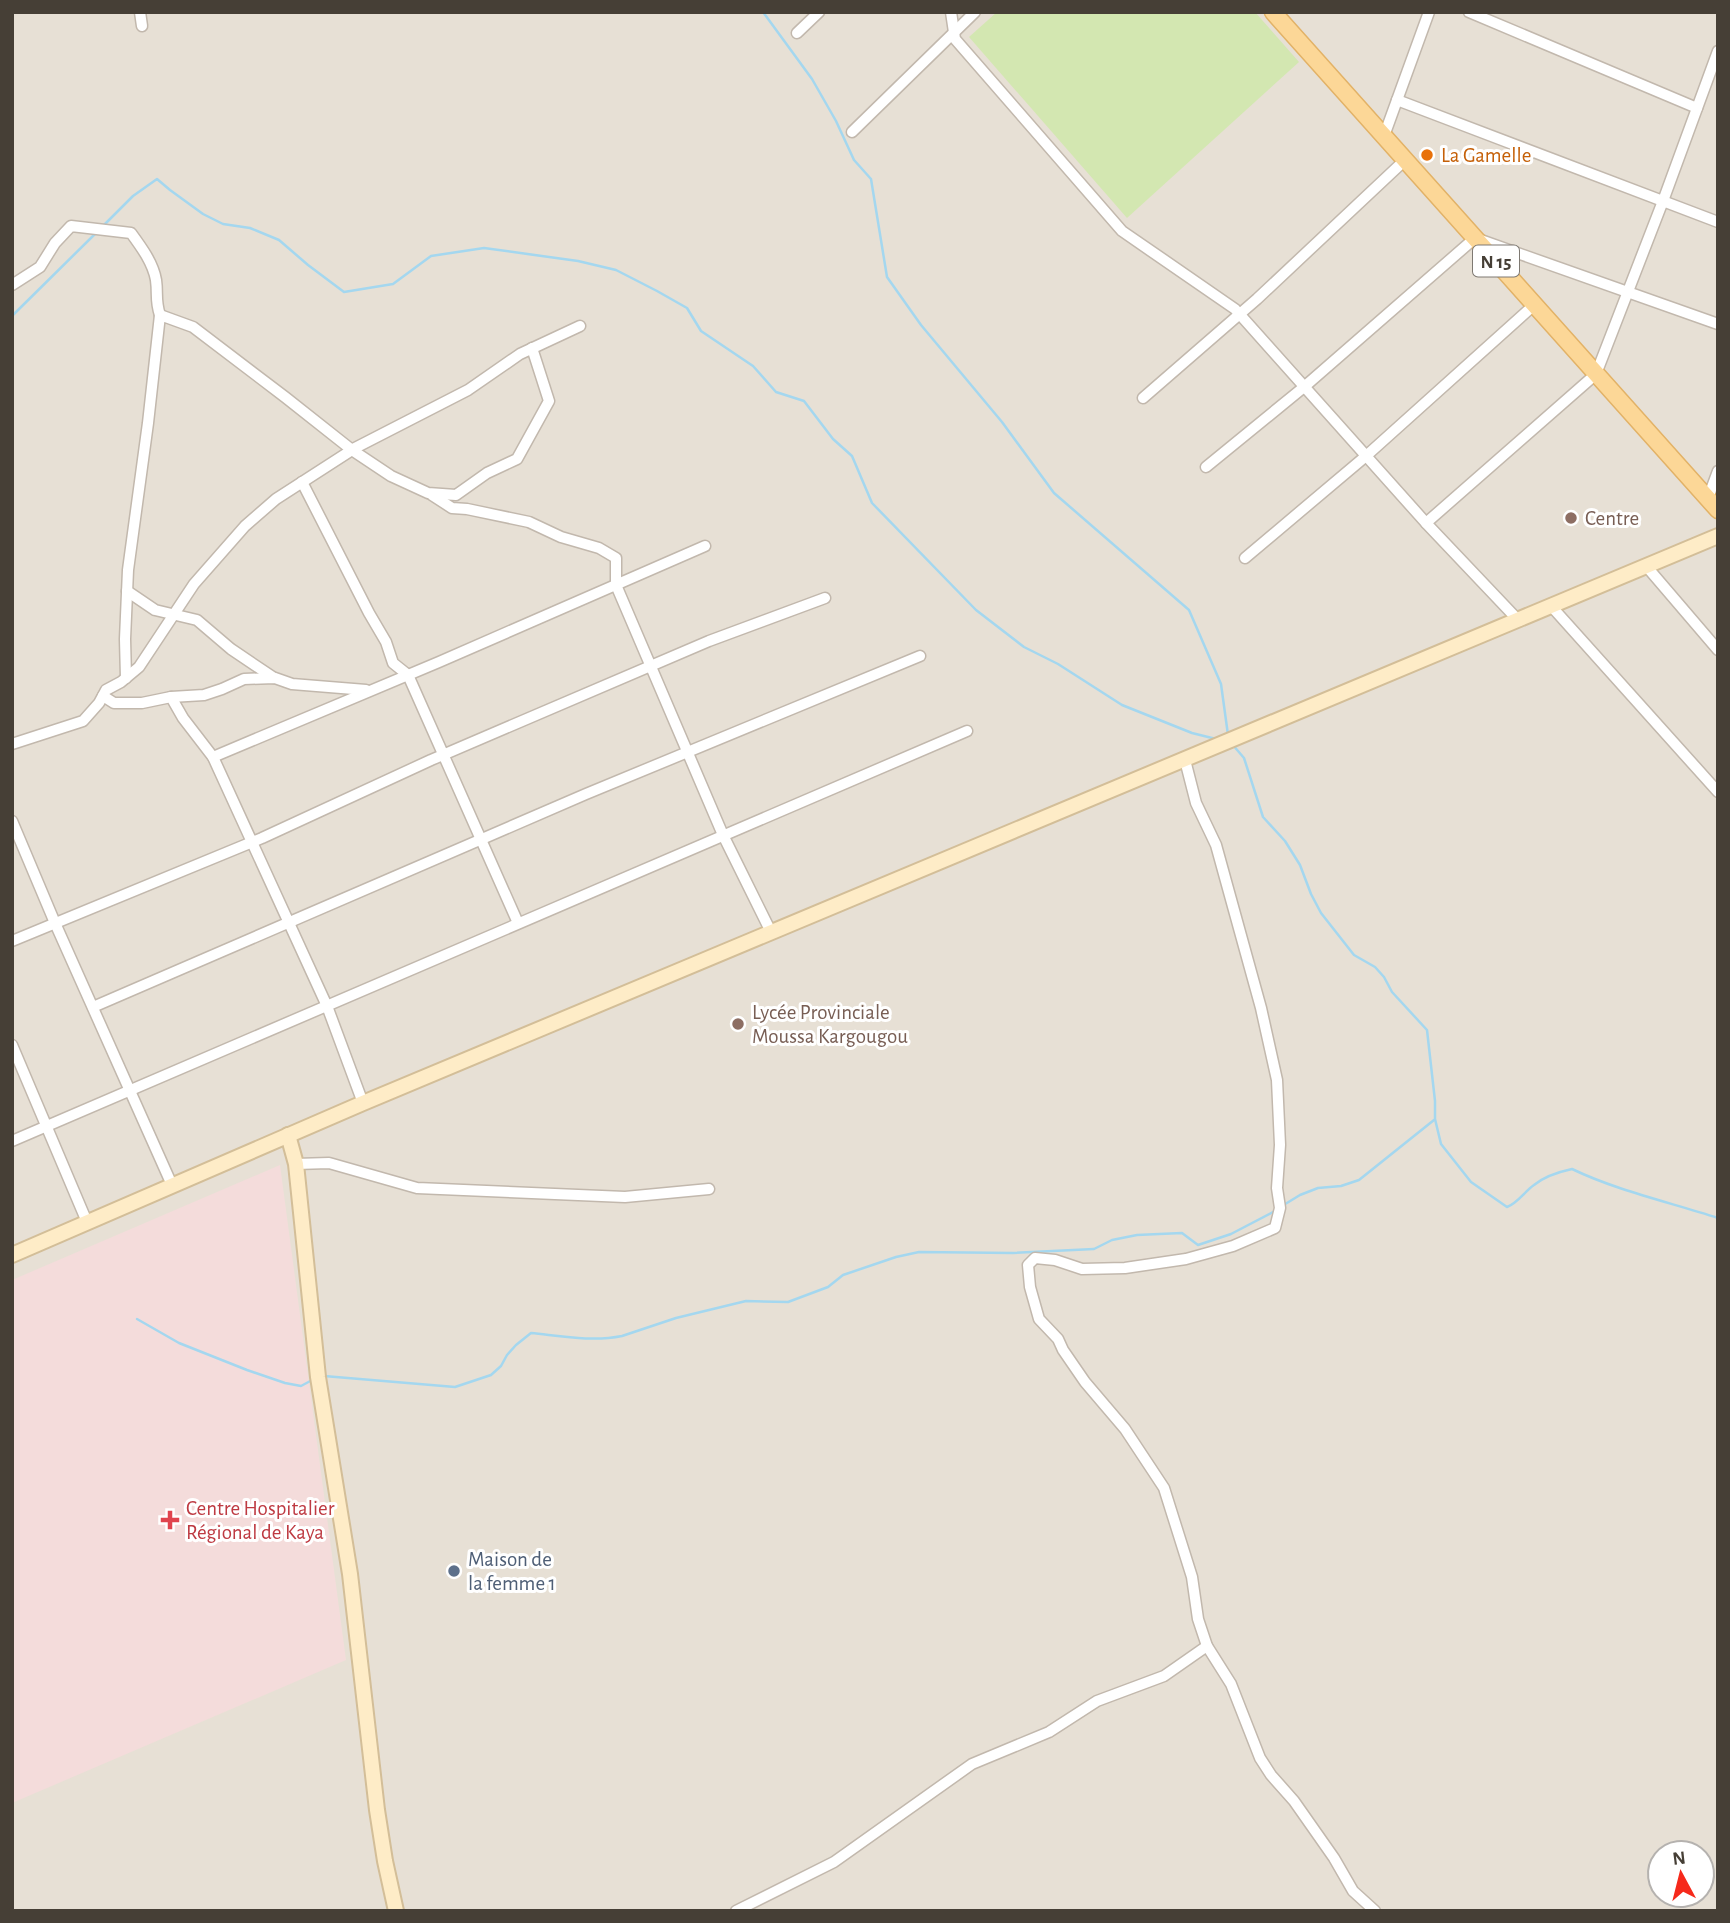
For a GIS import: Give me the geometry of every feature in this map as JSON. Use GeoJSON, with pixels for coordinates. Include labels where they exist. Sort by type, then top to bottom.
{"type":"FeatureCollection","features":[{"type":"Feature","properties":{"kind":"main road","name":"N 15"},"geometry":{"type":"LineString","coordinates":[[1273,12],[1713,504]]}},
{"type":"Feature","properties":{"kind":"main road"},"geometry":{"type":"LineString","coordinates":[[12,1255],[363,1103],[1718,536]]}},
{"type":"Feature","properties":{"kind":"main road"},"geometry":{"type":"LineString","coordinates":[[288,1135],[296,1164],[318,1377],[350,1574],[377,1810],[396,1911]]}},
{"type":"Feature","properties":{"kind":"street"},"geometry":{"type":"LineString","coordinates":[[140,12],[142,26]]}},
{"type":"Feature","properties":{"kind":"street"},"geometry":{"type":"LineString","coordinates":[[797,33],[819,12]]}},
{"type":"Feature","properties":{"kind":"street"},"geometry":{"type":"LineString","coordinates":[[951,12],[955,38],[1122,231],[1235,309],[1426,523],[1518,621]]}},
{"type":"Feature","properties":{"kind":"street"},"geometry":{"type":"LineString","coordinates":[[852,132],[975,12]]}},
{"type":"Feature","properties":{"kind":"street"},"geometry":{"type":"LineString","coordinates":[[1384,136],[1429,12]]}},
{"type":"Feature","properties":{"kind":"street"},"geometry":{"type":"LineString","coordinates":[[1469,12],[1697,108]]}},
{"type":"Feature","properties":{"kind":"street"},"geometry":{"type":"LineString","coordinates":[[1426,523],[1596,374],[1718,51]]}},
{"type":"Feature","properties":{"kind":"street"},"geometry":{"type":"LineString","coordinates":[[1397,100],[1718,222]]}},
{"type":"Feature","properties":{"kind":"street"},"geometry":{"type":"LineString","coordinates":[[1143,398],[1239,314],[1405,160]]}},
{"type":"Feature","properties":{"kind":"street"},"geometry":{"type":"LineString","coordinates":[[12,285],[40,267],[55,243],[71,226],[131,233],[150,262],[156,281],[156,304],[160,315],[149,423],[128,570],[126,678]]}},
{"type":"Feature","properties":{"kind":"street"},"geometry":{"type":"LineString","coordinates":[[1206,467],[1304,387],[1475,238],[1718,324]]}},
{"type":"Feature","properties":{"kind":"street"},"geometry":{"type":"LineString","coordinates":[[1245,558],[1366,456],[1535,305]]}},
{"type":"Feature","properties":{"kind":"street"},"geometry":{"type":"LineString","coordinates":[[160,315],[193,327],[352,450],[391,476],[428,493],[452,509],[467,509],[529,522],[561,537],[598,548],[616,558],[616,585],[723,835],[771,933]]}},
{"type":"Feature","properties":{"kind":"street"},"geometry":{"type":"LineString","coordinates":[[12,744],[83,721],[99,703],[106,690],[138,667],[194,584],[245,526],[276,499],[352,450],[468,390],[520,354],[580,326]]}},
{"type":"Feature","properties":{"kind":"street"},"geometry":{"type":"LineString","coordinates":[[428,493],[456,495],[487,473],[517,459],[549,401],[532,348]]}},
{"type":"Feature","properties":{"kind":"street"},"geometry":{"type":"LineString","coordinates":[[1713,504],[1718,471]]}},
{"type":"Feature","properties":{"kind":"street"},"geometry":{"type":"LineString","coordinates":[[302,482],[386,642],[393,663],[408,675],[518,923]]}},
{"type":"Feature","properties":{"kind":"street"},"geometry":{"type":"LineString","coordinates":[[213,757],[705,546]]}},
{"type":"Feature","properties":{"kind":"street"},"geometry":{"type":"LineString","coordinates":[[1647,567],[1718,650]]}},
{"type":"Feature","properties":{"kind":"street"},"geometry":{"type":"LineString","coordinates":[[127,591],[155,611],[197,620],[231,649],[275,678],[292,684],[370,691]]}},
{"type":"Feature","properties":{"kind":"street"},"geometry":{"type":"LineString","coordinates":[[12,941],[252,842],[443,755],[709,641],[825,598]]}},
{"type":"Feature","properties":{"kind":"street"},"geometry":{"type":"LineString","coordinates":[[1552,607],[1718,792]]}},
{"type":"Feature","properties":{"kind":"street"},"geometry":{"type":"LineString","coordinates":[[93,1007],[480,839],[920,656]]}},
{"type":"Feature","properties":{"kind":"street"},"geometry":{"type":"LineString","coordinates":[[103,696],[114,703],[142,703],[171,697],[204,695],[244,679],[275,678]]}},
{"type":"Feature","properties":{"kind":"street"},"geometry":{"type":"LineString","coordinates":[[171,697],[183,718],[213,757],[327,1006],[363,1103]]}},
{"type":"Feature","properties":{"kind":"street"},"geometry":{"type":"LineString","coordinates":[[12,1141],[967,731]]}},
{"type":"Feature","properties":{"kind":"street"},"geometry":{"type":"LineString","coordinates":[[1185,760],[1196,803],[1216,845],[1261,1008],[1277,1080],[1280,1145],[1277,1188],[1280,1208],[1275,1228],[1233,1247],[1186,1259],[1125,1268],[1082,1269],[1055,1260],[1035,1258],[1028,1265],[1028,1277],[1039,1319],[1058,1339],[1093,1392],[1125,1429],[1164,1488],[1192,1577],[1198,1619],[1208,1646],[1231,1684],[1259,1758],[1326,1846],[1353,1891],[1375,1911]]}},
{"type":"Feature","properties":{"kind":"street"},"geometry":{"type":"LineString","coordinates":[[12,821],[172,1185]]}},
{"type":"Feature","properties":{"kind":"street"},"geometry":{"type":"LineString","coordinates":[[12,1045],[87,1222]]}},
{"type":"Feature","properties":{"kind":"street"},"geometry":{"type":"LineString","coordinates":[[296,1164],[329,1163],[417,1188],[625,1197],[709,1189]]}},
{"type":"Feature","properties":{"kind":"street"},"geometry":{"type":"LineString","coordinates":[[736,1911],[834,1861],[972,1764],[1049,1732],[1097,1701],[1164,1676],[1208,1646]]}},
{"type":"Feature","properties":{"kind":"shaded area"},"geometry":{"type":"Polygon","coordinates":[[[12,12],[1718,12],[1718,1911],[12,1911],[12,12]]]}},
{"type":"Feature","properties":{"kind":"shaded area","name":"Centre Hospitalier Régional de Kaya"},"geometry":{"type":"Polygon","coordinates":[[[280,1165],[346,1660],[12,1803],[12,1280],[280,1165]]]}},
{"type":"Feature","properties":{"kind":"green space"},"geometry":{"type":"Polygon","coordinates":[[[997,12],[1255,12],[1299,62],[1127,218],[969,37],[997,12]]]}},
{"type":"Feature","properties":{"kind":"waterway"},"geometry":{"type":"LineString","coordinates":[[763,12],[812,79],[854,160],[871,179],[887,277],[921,325],[1002,422],[1054,493],[1189,610],[1221,684],[1228,735]]}},
{"type":"Feature","properties":{"kind":"waterway"},"geometry":{"type":"LineString","coordinates":[[102,227],[133,196],[157,179],[203,214],[223,224],[250,228],[279,240],[344,292],[393,284],[431,256],[484,248],[578,261],[616,270],[687,308],[701,331],[753,366],[776,392],[804,401],[833,439],[852,456],[872,503],[976,610],[1024,647],[1058,664],[1122,705],[1192,733],[1216,739]]}},
{"type":"Feature","properties":{"kind":"waterway"},"geometry":{"type":"LineString","coordinates":[[12,316],[97,232]]}},
{"type":"Feature","properties":{"kind":"waterway"},"geometry":{"type":"LineString","coordinates":[[1232,744],[1244,758],[1263,817],[1285,841],[1300,865],[1321,913],[1354,955],[1375,967],[1392,992],[1427,1030],[1435,1119],[1441,1144],[1471,1182],[1507,1207],[1543,1179],[1572,1169],[1625,1190],[1718,1218]]}},
{"type":"Feature","properties":{"kind":"waterway"},"geometry":{"type":"LineString","coordinates":[[1282,1206],[1318,1188],[1341,1186],[1359,1180],[1434,1120]]}},
{"type":"Feature","properties":{"kind":"waterway"},"geometry":{"type":"LineString","coordinates":[[324,1376],[455,1387],[491,1375],[516,1345],[531,1333],[576,1338],[611,1338],[676,1318],[746,1301],[788,1302],[828,1287],[843,1275],[919,1252],[1013,1253],[1094,1249],[1112,1240],[1137,1235],[1182,1233],[1198,1245],[1231,1234],[1277,1210]]}},
{"type":"Feature","properties":{"kind":"waterway"},"geometry":{"type":"LineString","coordinates":[[137,1319],[179,1343],[285,1383],[301,1386],[314,1379]]}},
{"type":"Feature","properties":{"kind":"place","name":"La Gamelle"},"geometry":{"type":"Point","coordinates":[1427,155]}},
{"type":"Feature","properties":{"kind":"place","name":"Centre"},"geometry":{"type":"Point","coordinates":[1571,518]}},
{"type":"Feature","properties":{"kind":"place","name":"Lycée Provinciale Moussa Kargougou"},"geometry":{"type":"Point","coordinates":[738,1024]}},
{"type":"Feature","properties":{"kind":"place","name":"Centre Hospitalier Régional de Kaya"},"geometry":{"type":"Point","coordinates":[170,1520]}},
{"type":"Feature","properties":{"kind":"place","name":"Maison de la femme 1"},"geometry":{"type":"Point","coordinates":[454,1571]}}]}
